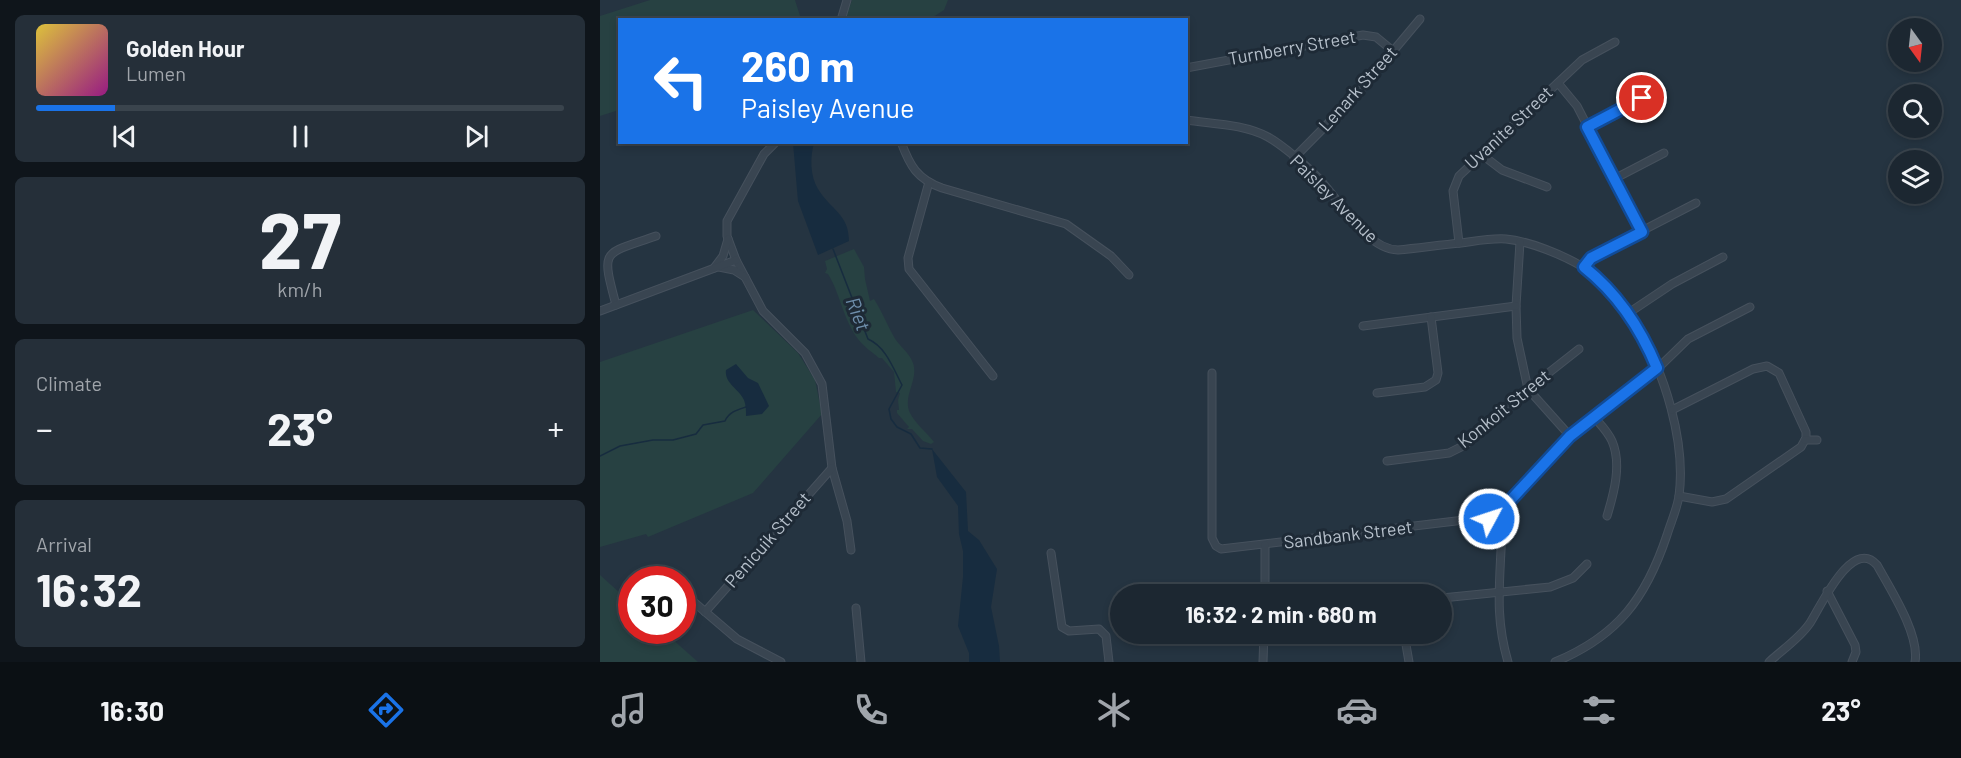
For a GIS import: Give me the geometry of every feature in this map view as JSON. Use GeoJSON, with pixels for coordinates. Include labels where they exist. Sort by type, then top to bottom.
{"type":"FeatureCollection","features":[{"type":"Feature","properties":{"kind":"street"},"geometry":{"type":"LineString","coordinates":[[842,18],[847,0]]}},
{"type":"Feature","properties":{"kind":"street","name":"Lenark Street"},"geometry":{"type":"LineString","coordinates":[[1294,158],[1353,99],[1420,19]]}},
{"type":"Feature","properties":{"kind":"street","name":"Turnberry Street"},"geometry":{"type":"LineString","coordinates":[[1188,69],[1360,35],[1376,37],[1393,51]]}},
{"type":"Feature","properties":{"kind":"street","name":"Uvanite Street"},"geometry":{"type":"LineString","coordinates":[[1459,243],[1454,185],[1459,176],[1585,58],[1615,42]]}},
{"type":"Feature","properties":{"kind":"street"},"geometry":{"type":"LineString","coordinates":[[1558,83],[1574,101],[1642,232]]}},
{"type":"Feature","properties":{"kind":"street"},"geometry":{"type":"LineString","coordinates":[[1587,127],[1642,98]]}},
{"type":"Feature","properties":{"kind":"street","name":"Paisley Avenue"},"geometry":{"type":"LineString","coordinates":[[1188,120],[1255,132],[1271,140],[1322,181],[1354,221],[1381,246],[1398,250],[1501,239],[1520,242],[1584,267],[1607,287],[1627,314],[1643,338],[1672,410],[1678,446],[1679,496],[1655,570],[1628,612],[1601,637],[1555,662]]}},
{"type":"Feature","properties":{"kind":"street"},"geometry":{"type":"LineString","coordinates":[[774,144],[764,154],[727,221],[726,230],[736,260],[763,311],[805,352],[822,384],[832,468],[847,522],[851,550]]}},
{"type":"Feature","properties":{"kind":"street"},"geometry":{"type":"LineString","coordinates":[[902,144],[911,167],[929,182],[942,188],[1066,225],[1111,256],[1129,275]]}},
{"type":"Feature","properties":{"kind":"street"},"geometry":{"type":"LineString","coordinates":[[1614,180],[1664,153]]}},
{"type":"Feature","properties":{"kind":"street"},"geometry":{"type":"LineString","coordinates":[[1481,154],[1502,170],[1547,187]]}},
{"type":"Feature","properties":{"kind":"street"},"geometry":{"type":"LineString","coordinates":[[929,182],[908,258],[909,269],[993,376]]}},
{"type":"Feature","properties":{"kind":"street"},"geometry":{"type":"LineString","coordinates":[[1584,267],[1591,258],[1696,203]]}},
{"type":"Feature","properties":{"kind":"street"},"geometry":{"type":"LineString","coordinates":[[616,305],[607,272],[606,264],[609,257],[617,250],[656,236]]}},
{"type":"Feature","properties":{"kind":"street"},"geometry":{"type":"LineString","coordinates":[[716,267],[725,251],[728,239]]}},
{"type":"Feature","properties":{"kind":"street"},"geometry":{"type":"LineString","coordinates":[[1520,242],[1516,306],[1517,338],[1528,389],[1570,436]]}},
{"type":"Feature","properties":{"kind":"street"},"geometry":{"type":"LineString","coordinates":[[1627,314],[1672,284],[1723,257]]}},
{"type":"Feature","properties":{"kind":"street"},"geometry":{"type":"LineString","coordinates":[[600,311],[736,260]]}},
{"type":"Feature","properties":{"kind":"street"},"geometry":{"type":"LineString","coordinates":[[716,267],[734,270],[745,277]]}},
{"type":"Feature","properties":{"kind":"street"},"geometry":{"type":"LineString","coordinates":[[1363,326],[1516,306]]}},
{"type":"Feature","properties":{"kind":"street"},"geometry":{"type":"LineString","coordinates":[[1497,523],[1506,505],[1570,436],[1657,368],[1688,339],[1750,306]]}},
{"type":"Feature","properties":{"kind":"street"},"geometry":{"type":"LineString","coordinates":[[1377,393],[1425,387],[1436,380],[1438,373],[1431,317]]}},
{"type":"Feature","properties":{"kind":"street","name":"Konkoit Street"},"geometry":{"type":"LineString","coordinates":[[1387,461],[1449,453],[1459,448],[1579,349]]}},
{"type":"Feature","properties":{"kind":"street"},"geometry":{"type":"LineString","coordinates":[[1672,410],[1753,369],[1767,366],[1776,370],[1782,380],[1806,432],[1805,440],[1798,449],[1724,500],[1712,502],[1679,496]]}},
{"type":"Feature","properties":{"kind":"street","name":"Sandbank Street"},"geometry":{"type":"LineString","coordinates":[[1212,374],[1212,538],[1216,546],[1226,550],[1481,518],[1506,505]]}},
{"type":"Feature","properties":{"kind":"street"},"geometry":{"type":"LineString","coordinates":[[1595,418],[1609,435],[1615,449],[1615,487],[1607,516]]}},
{"type":"Feature","properties":{"kind":"street"},"geometry":{"type":"LineString","coordinates":[[1805,440],[1817,440]]}},
{"type":"Feature","properties":{"kind":"street","name":"Penicuik Street"},"geometry":{"type":"LineString","coordinates":[[705,612],[832,468]]}},
{"type":"Feature","properties":{"kind":"street"},"geometry":{"type":"LineString","coordinates":[[1493,512],[1489,518],[1497,523]]}},
{"type":"Feature","properties":{"kind":"street"},"geometry":{"type":"LineString","coordinates":[[1493,512],[1501,550],[1498,591],[1503,641],[1508,662]]}},
{"type":"Feature","properties":{"kind":"street"},"geometry":{"type":"LineString","coordinates":[[1481,518],[1497,523]]}},
{"type":"Feature","properties":{"kind":"street"},"geometry":{"type":"LineString","coordinates":[[1264,584],[1266,545]]}},
{"type":"Feature","properties":{"kind":"street"},"geometry":{"type":"LineString","coordinates":[[1051,553],[1062,627],[1069,631],[1099,629],[1106,636],[1109,662]]}},
{"type":"Feature","properties":{"kind":"street"},"geometry":{"type":"LineString","coordinates":[[1769,662],[1810,623],[1827,591],[1857,560],[1866,558],[1875,562],[1912,634],[1916,645],[1915,662]]}},
{"type":"Feature","properties":{"kind":"street"},"geometry":{"type":"LineString","coordinates":[[1452,597],[1550,587],[1574,578],[1587,564]]}},
{"type":"Feature","properties":{"kind":"street"},"geometry":{"type":"LineString","coordinates":[[1827,591],[1855,645],[1856,652],[1852,662]]}},
{"type":"Feature","properties":{"kind":"street"},"geometry":{"type":"LineString","coordinates":[[696,604],[737,639],[781,662]]}},
{"type":"Feature","properties":{"kind":"street"},"geometry":{"type":"LineString","coordinates":[[856,608],[861,662]]}},
{"type":"Feature","properties":{"kind":"street"},"geometry":{"type":"LineString","coordinates":[[1263,662],[1264,644]]}},
{"type":"Feature","properties":{"kind":"street"},"geometry":{"type":"LineString","coordinates":[[1406,644],[1409,662]]}},
{"type":"Feature","properties":{"kind":"green space"},"geometry":{"type":"Polygon","coordinates":[[[650,0],[795,0],[801,18],[618,18],[618,110],[600,116],[600,16],[650,0]]]}},
{"type":"Feature","properties":{"kind":"green space"},"geometry":{"type":"Polygon","coordinates":[[[852,0],[948,0],[944,10],[932,18],[845,18],[852,0]]]}},
{"type":"Feature","properties":{"kind":"green space"},"geometry":{"type":"Polygon","coordinates":[[[854,249],[864,267],[870,301],[874,299],[894,337],[913,363],[914,376],[908,407],[915,420],[934,442],[931,444],[923,441],[912,429],[907,429],[909,427],[897,413],[900,393],[896,392],[894,372],[882,358],[865,347],[858,339],[832,281],[825,273],[827,269],[825,261],[854,249]]]}},
{"type":"Feature","properties":{"kind":"green space"},"geometry":{"type":"Polygon","coordinates":[[[753,310],[798,353],[815,380],[822,414],[753,493],[648,537],[646,534],[600,547],[600,362],[753,310]]]}},
{"type":"Feature","properties":{"kind":"green space"},"geometry":{"type":"Polygon","coordinates":[[[600,575],[618,591],[618,644],[678,644],[698,662],[600,662],[600,575]]]}},
{"type":"Feature","properties":{"kind":"water","name":"Riet"},"geometry":{"type":"Polygon","coordinates":[[[793,144],[814,144],[812,166],[815,184],[843,218],[849,241],[818,255],[798,201],[793,144]]]}},
{"type":"Feature","properties":{"kind":"water"},"geometry":{"type":"Polygon","coordinates":[[[736,364],[748,378],[758,383],[769,406],[762,414],[746,416],[744,400],[726,375],[726,370],[736,364]]]}},
{"type":"Feature","properties":{"kind":"water"},"geometry":{"type":"Polygon","coordinates":[[[932,449],[966,492],[968,531],[979,540],[997,569],[991,607],[1000,662],[969,662],[969,653],[958,626],[963,551],[959,534],[958,506],[937,477],[932,449]]]}},
{"type":"Feature","properties":{"kind":"waterway","name":"Riet"},"geometry":{"type":"LineString","coordinates":[[833,249],[868,339],[880,347],[902,385],[889,409],[891,419],[897,427],[911,434],[920,448],[932,449]]}},
{"type":"Feature","properties":{"kind":"waterway"},"geometry":{"type":"LineString","coordinates":[[600,456],[620,446],[653,440],[673,440],[696,434],[703,425],[725,421],[731,413],[746,407]]}},
{"type":"Feature","properties":{"kind":"route"},"geometry":{"type":"LineString","coordinates":[[1489,519],[1490,513],[1506,505],[1570,436],[1657,368],[1640,333],[1627,314],[1607,287],[1584,267],[1591,258],[1642,232],[1587,127],[1642,98]]}}]}
